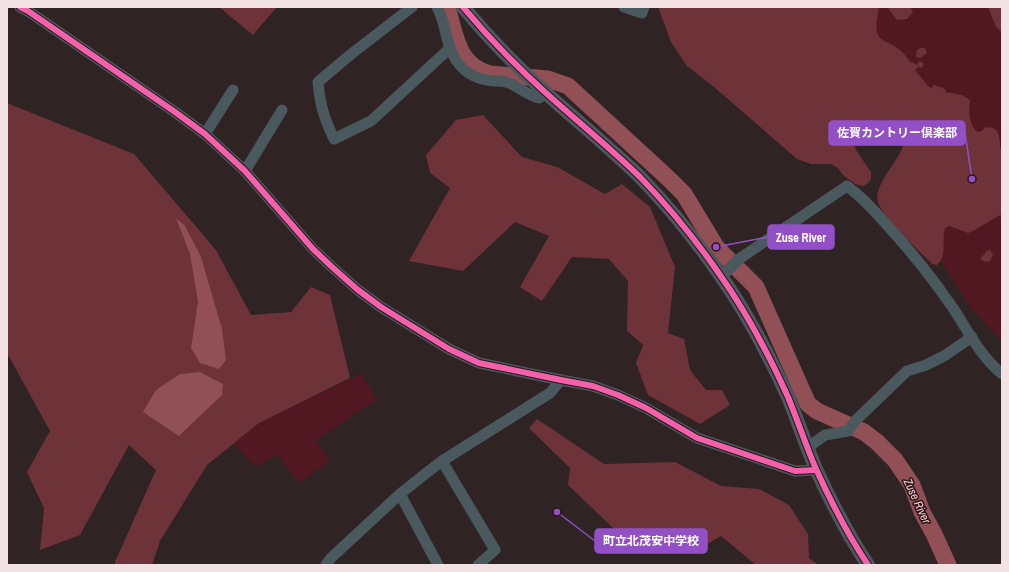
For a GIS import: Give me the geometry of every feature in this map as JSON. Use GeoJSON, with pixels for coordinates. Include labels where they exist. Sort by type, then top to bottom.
{"type":"FeatureCollection","features":[{"type":"Feature","properties":{"kind":"street"},"geometry":{"type":"LineString","coordinates":[[20,7],[205,134],[245,171],[313,249],[358,290],[381,307],[449,349],[479,363],[593,386],[618,395],[646,408],[697,438],[712,444],[795,471],[816,470]]}},
{"type":"Feature","properties":{"kind":"street"},"geometry":{"type":"LineString","coordinates":[[412,7],[318,82],[320,101],[326,122],[334,139],[371,121],[450,48]]}},
{"type":"Feature","properties":{"kind":"street"},"geometry":{"type":"LineString","coordinates":[[437,7],[450,48],[460,66],[478,78],[508,82],[531,96],[539,98],[543,90]]}},
{"type":"Feature","properties":{"kind":"street"},"geometry":{"type":"LineString","coordinates":[[463,7],[518,67],[640,178],[679,221],[699,246],[725,273],[765,350],[788,399],[816,470],[843,524],[868,565]]}},
{"type":"Feature","properties":{"kind":"street"},"geometry":{"type":"LineString","coordinates":[[624,7],[642,13],[644,7]]}},
{"type":"Feature","properties":{"kind":"street"},"geometry":{"type":"LineString","coordinates":[[205,134],[233,90]]}},
{"type":"Feature","properties":{"kind":"street"},"geometry":{"type":"LineString","coordinates":[[245,171],[282,110]]}},
{"type":"Feature","properties":{"kind":"street"},"geometry":{"type":"LineString","coordinates":[[725,273],[739,259],[847,186],[863,199],[914,255],[972,336],[982,354],[993,367],[1002,374]]}},
{"type":"Feature","properties":{"kind":"street"},"geometry":{"type":"LineString","coordinates":[[807,448],[825,435],[848,431],[856,420],[907,371],[926,365],[944,356],[972,336]]}},
{"type":"Feature","properties":{"kind":"street"},"geometry":{"type":"LineString","coordinates":[[326,565],[331,558],[400,494],[442,462],[550,393],[561,380]]}},
{"type":"Feature","properties":{"kind":"street"},"geometry":{"type":"LineString","coordinates":[[442,462],[495,550],[478,565]]}},
{"type":"Feature","properties":{"kind":"street"},"geometry":{"type":"LineString","coordinates":[[400,494],[438,565]]}},
{"type":"Feature","properties":{"kind":"shaded area"},"geometry":{"type":"Polygon","coordinates":[[[219,7],[277,7],[253,35],[219,7]]]}},
{"type":"Feature","properties":{"kind":"shaded area"},"geometry":{"type":"Polygon","coordinates":[[[658,7],[879,7],[876,26],[878,35],[904,54],[911,63],[912,62],[917,65],[919,61],[924,64],[922,68],[918,67],[915,70],[928,86],[932,88],[934,84],[946,90],[945,92],[962,95],[970,100],[969,113],[972,126],[978,132],[982,131],[985,127],[995,129],[997,131],[1002,150],[1002,214],[968,233],[950,226],[945,228],[942,257],[937,265],[932,264],[893,225],[881,209],[878,202],[877,195],[880,187],[900,153],[903,145],[904,138],[897,126],[888,120],[883,120],[862,129],[855,136],[853,141],[856,150],[871,172],[871,179],[863,186],[855,184],[843,175],[838,168],[831,164],[811,164],[797,159],[714,87],[687,66],[671,42],[658,7]]]}},
{"type":"Feature","properties":{"kind":"shaded area"},"geometry":{"type":"Polygon","coordinates":[[[816,7],[1002,7],[1002,341],[972,309],[923,234],[949,155],[816,7]]]}},
{"type":"Feature","properties":{"kind":"shaded area"},"geometry":{"type":"Polygon","coordinates":[[[887,7],[910,7],[913,12],[907,19],[897,20],[887,7]]]}},
{"type":"Feature","properties":{"kind":"shaded area"},"geometry":{"type":"Polygon","coordinates":[[[988,7],[1002,7],[1002,32],[996,27],[988,7]]]}},
{"type":"Feature","properties":{"kind":"shaded area"},"geometry":{"type":"Polygon","coordinates":[[[920,48],[925,48],[927,53],[918,58],[916,56],[917,50],[920,48]]]}},
{"type":"Feature","properties":{"kind":"shaded area"},"geometry":{"type":"Polygon","coordinates":[[[7,103],[134,154],[216,250],[251,315],[291,312],[311,287],[330,295],[350,378],[259,423],[207,465],[160,541],[152,565],[115,565],[156,470],[129,445],[80,535],[40,550],[44,508],[27,472],[50,431],[7,353],[7,103]]]}},
{"type":"Feature","properties":{"kind":"shaded area"},"geometry":{"type":"Polygon","coordinates":[[[483,115],[522,157],[557,167],[605,194],[622,184],[650,207],[675,267],[668,333],[684,339],[690,370],[706,390],[722,390],[730,405],[700,424],[648,395],[636,363],[643,345],[627,331],[628,281],[609,259],[572,257],[542,301],[520,287],[549,236],[515,222],[463,271],[409,261],[450,188],[430,173],[426,155],[456,120],[483,115]]]}},
{"type":"Feature","properties":{"kind":"shaded area"},"geometry":{"type":"Polygon","coordinates":[[[176,218],[185,226],[201,257],[222,329],[226,360],[219,369],[200,363],[191,348],[198,302],[190,254],[176,218]]]}},
{"type":"Feature","properties":{"kind":"shaded area"},"geometry":{"type":"Polygon","coordinates":[[[990,250],[993,254],[990,261],[986,262],[981,260],[986,251],[990,250]]]}},
{"type":"Feature","properties":{"kind":"shaded area"},"geometry":{"type":"Polygon","coordinates":[[[200,372],[223,384],[222,395],[179,436],[143,412],[156,390],[180,374],[200,372]]]}},
{"type":"Feature","properties":{"kind":"shaded area"},"geometry":{"type":"Polygon","coordinates":[[[361,374],[377,399],[316,440],[330,461],[299,483],[277,454],[256,467],[234,444],[259,423],[361,374]]]}},
{"type":"Feature","properties":{"kind":"shaded area"},"geometry":{"type":"Polygon","coordinates":[[[537,419],[604,464],[675,462],[721,486],[759,489],[789,505],[808,534],[809,558],[818,565],[756,565],[721,536],[701,548],[652,544],[613,528],[568,485],[570,468],[529,428],[537,419]]]}},
{"type":"Feature","properties":{"kind":"waterway","name":"Zuse River"},"geometry":{"type":"LineString","coordinates":[[447,7],[456,39],[464,56],[471,64],[479,70],[490,74],[548,79],[568,86],[684,194],[716,247],[756,287],[808,404],[817,411],[864,432],[877,442],[895,460],[912,485],[922,512],[948,565]]}},
{"type":"Feature","properties":{"kind":"cycle path"},"geometry":{"type":"LineString","coordinates":[[20,7],[28,11],[205,134],[245,171],[313,249],[358,290],[381,307],[449,349],[479,363],[593,386],[618,395],[646,408],[697,438],[795,471],[816,470]]}},
{"type":"Feature","properties":{"kind":"cycle path"},"geometry":{"type":"LineString","coordinates":[[463,7],[492,40],[524,72],[640,177],[682,224],[711,262],[730,289],[765,350],[788,397],[812,460],[822,481],[847,530],[868,565]]}},
{"type":"Feature","properties":{"kind":"place","name":"佐賀カントリー倶楽部"},"geometry":{"type":"Point","coordinates":[972,179]}},
{"type":"Feature","properties":{"kind":"place","name":"Zuse River"},"geometry":{"type":"Point","coordinates":[716,247]}},
{"type":"Feature","properties":{"kind":"place","name":"町立北茂安中学校"},"geometry":{"type":"Point","coordinates":[557,512]}}]}
